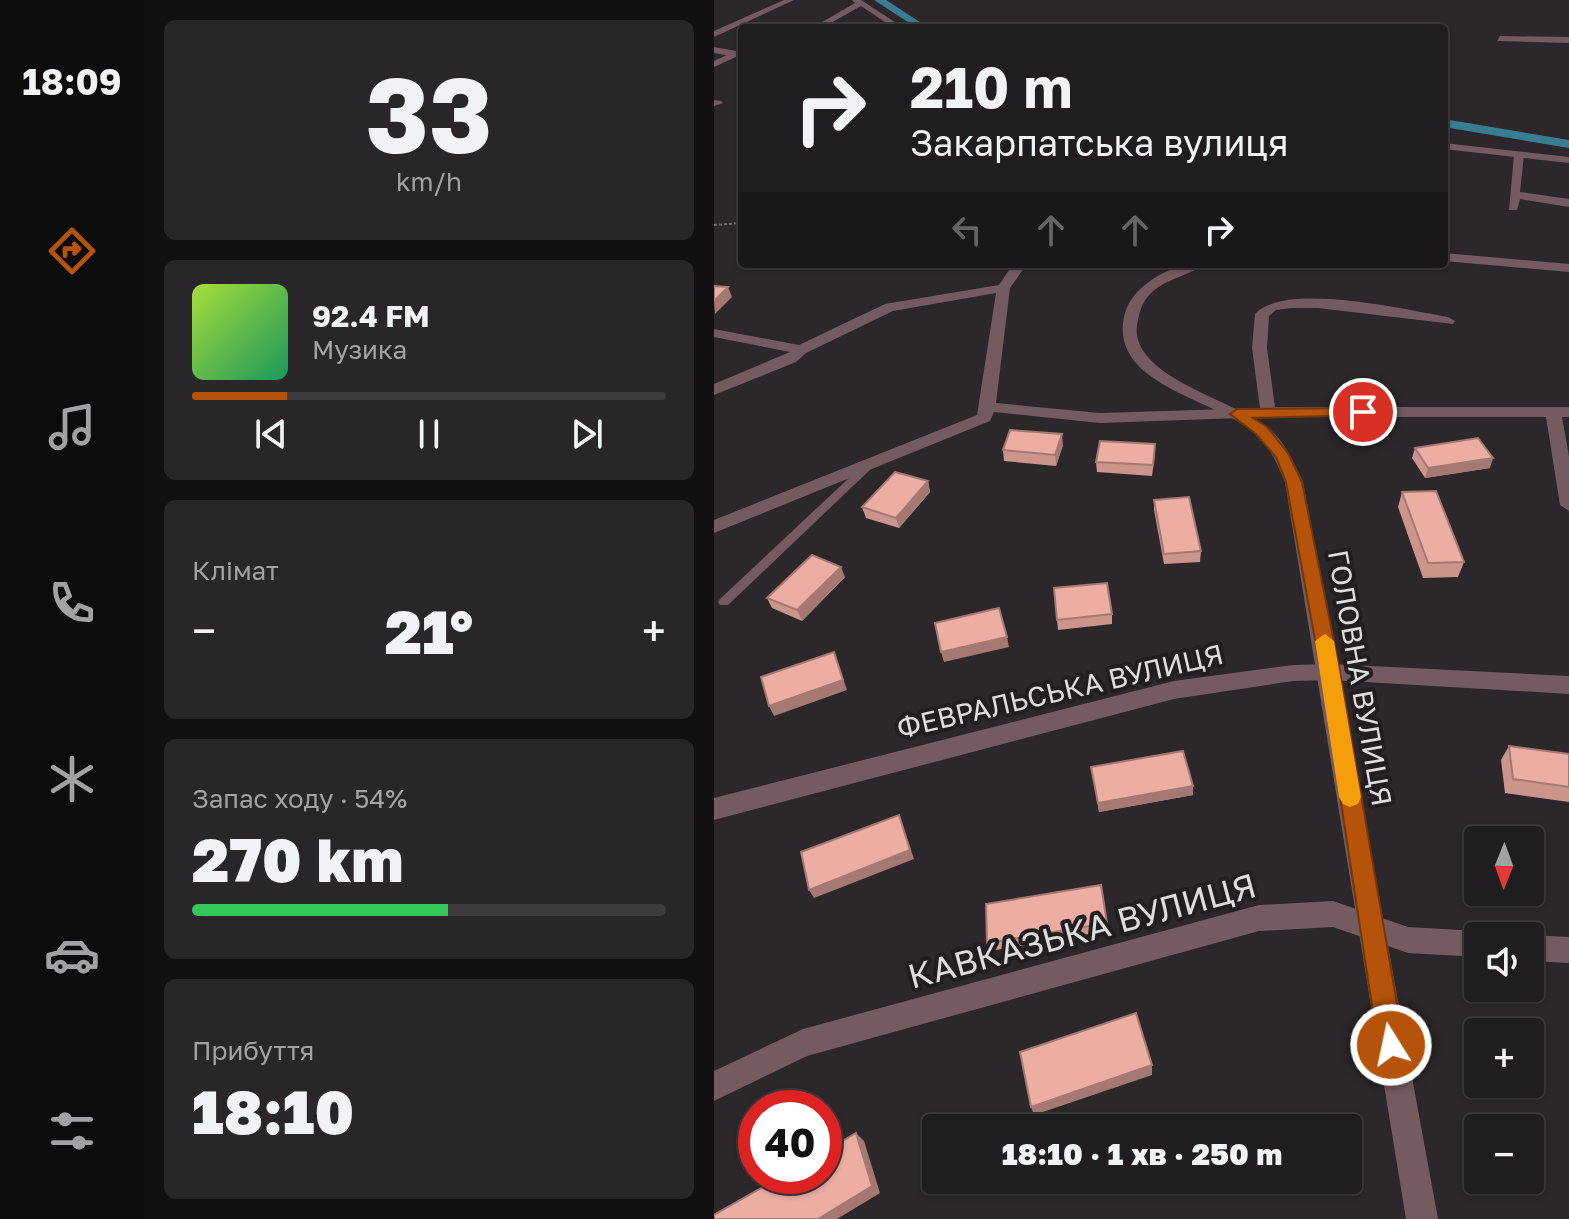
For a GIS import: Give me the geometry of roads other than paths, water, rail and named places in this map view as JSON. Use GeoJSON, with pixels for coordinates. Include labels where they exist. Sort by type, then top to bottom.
{"type":"FeatureCollection","features":[{"type":"Feature","properties":{"kind":"street"},"geometry":{"type":"LineString","coordinates":[[714,34],[790,0]]}},
{"type":"Feature","properties":{"kind":"street"},"geometry":{"type":"LineString","coordinates":[[822,24],[858,2],[894,24]]}},
{"type":"Feature","properties":{"kind":"street"},"geometry":{"type":"LineString","coordinates":[[1500,39],[1569,40]]}},
{"type":"Feature","properties":{"kind":"street"},"geometry":{"type":"LineString","coordinates":[[714,50],[738,54]]}},
{"type":"Feature","properties":{"kind":"street"},"geometry":{"type":"LineString","coordinates":[[714,64],[738,54]]}},
{"type":"Feature","properties":{"kind":"street"},"geometry":{"type":"LineString","coordinates":[[1448,146],[1569,160]]}},
{"type":"Feature","properties":{"kind":"street"},"geometry":{"type":"LineString","coordinates":[[1519,155],[1514,201],[1569,203]]}},
{"type":"Feature","properties":{"kind":"street"},"geometry":{"type":"LineString","coordinates":[[1448,257],[1569,268]]}},
{"type":"Feature","properties":{"kind":"street"},"geometry":{"type":"LineString","coordinates":[[714,527],[984,418],[1004,302],[1003,288],[1017,268]]}},
{"type":"Feature","properties":{"kind":"street","name":"ГОЛОВНА ВУЛИЦЯ"},"geometry":{"type":"LineString","coordinates":[[1183,268],[1143,291],[1131,312],[1129,328],[1132,344],[1166,383],[1237,414],[1262,430],[1283,456],[1294,482],[1331,672],[1371,929],[1422,1219]]}},
{"type":"Feature","properties":{"kind":"street"},"geometry":{"type":"LineString","coordinates":[[714,390],[791,359],[801,350],[890,307],[1003,288]]}},
{"type":"Feature","properties":{"kind":"street"},"geometry":{"type":"LineString","coordinates":[[1268,412],[1260,340],[1262,313],[1269,306],[1311,303],[1448,321]]}},
{"type":"Feature","properties":{"kind":"street"},"geometry":{"type":"LineString","coordinates":[[714,333],[801,350]]}},
{"type":"Feature","properties":{"kind":"street"},"geometry":{"type":"LineString","coordinates":[[988,407],[1100,418],[1268,412],[1561,412],[1569,505]]}},
{"type":"Feature","properties":{"kind":"street","name":"ФЕВРАЛЬСЬКА ВУЛИЦЯ"},"geometry":{"type":"LineString","coordinates":[[714,809],[1174,690],[1293,673],[1331,672],[1569,685]]}},
{"type":"Feature","properties":{"kind":"street","name":"КАВКАЗЬКА ВУЛИЦЯ"},"geometry":{"type":"LineString","coordinates":[[714,1086],[803,1043],[1259,918],[1333,914],[1408,940],[1464,943]]}},
{"type":"Feature","properties":{"kind":"street"},"geometry":{"type":"LineString","coordinates":[[1544,949],[1569,950]]}},
{"type":"Feature","properties":{"kind":"lane"},"geometry":{"type":"LineString","coordinates":[[724,602],[871,463]]}},
{"type":"Feature","properties":{"kind":"waterway"},"geometry":{"type":"LineString","coordinates":[[879,0],[918,24]]}},
{"type":"Feature","properties":{"kind":"waterway"},"geometry":{"type":"LineString","coordinates":[[1448,124],[1569,144]]}}]}
